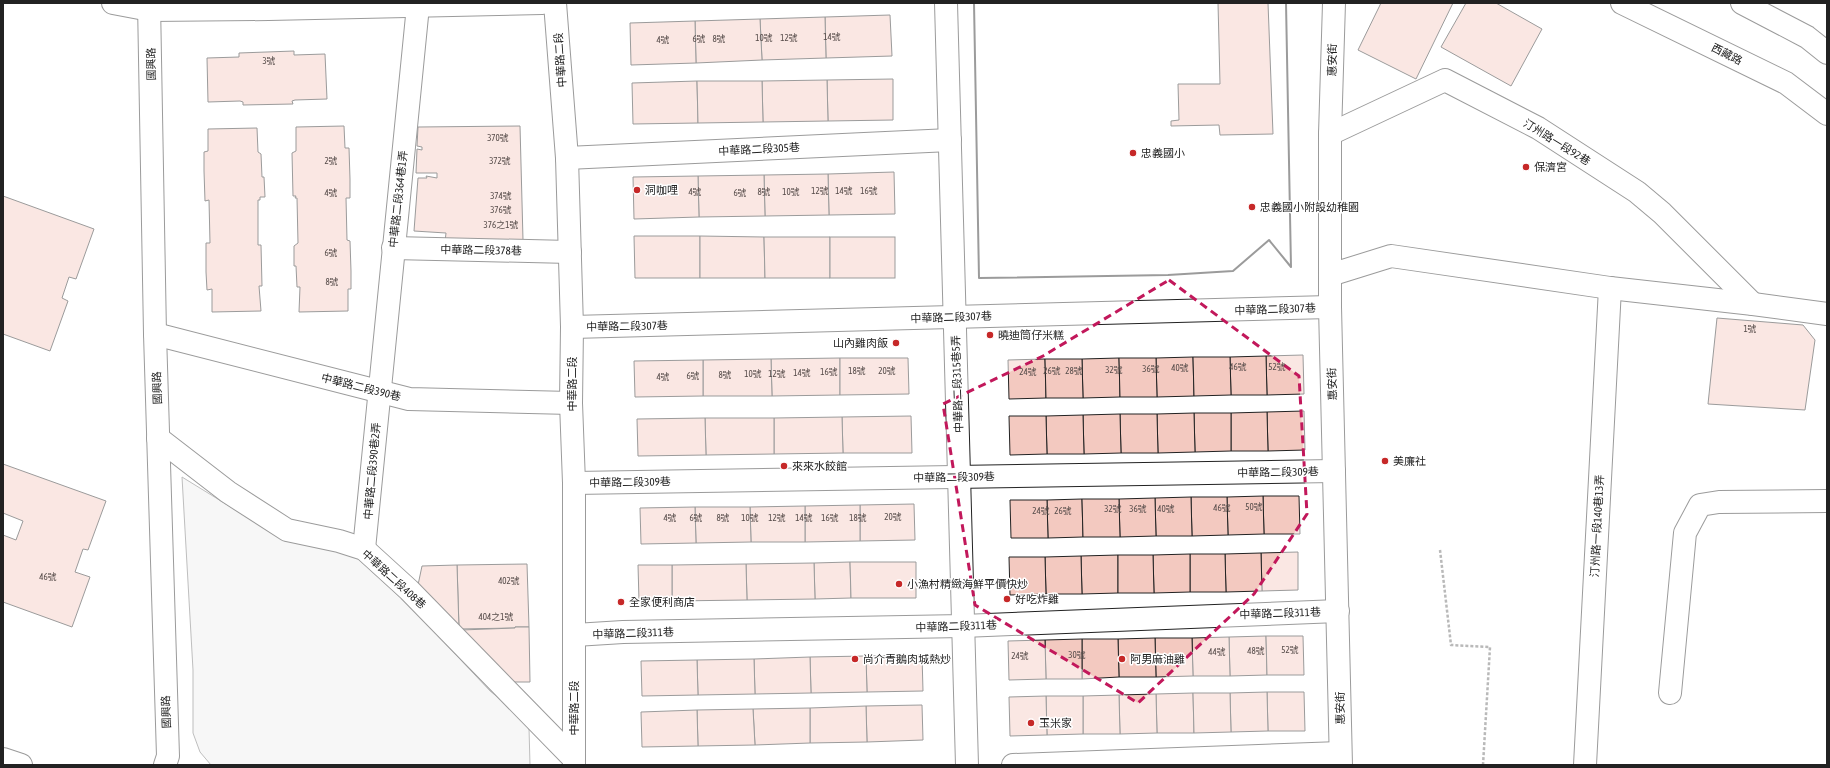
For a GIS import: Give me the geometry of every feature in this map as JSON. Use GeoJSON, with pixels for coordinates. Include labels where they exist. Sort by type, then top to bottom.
{"type":"FeatureCollection","features":[{"type":"Feature","properties":{"kind":"street"},"geometry":{"type":"LineString","coordinates":[[114,3],[149,7],[418,6],[542,3]]}},
{"type":"Feature","properties":{"kind":"street","name":"中華路二段"},"geometry":{"type":"LineString","coordinates":[[555,3],[567,158],[572,327],[571,403],[574,484],[575,635],[574,762]]}},
{"type":"Feature","properties":{"kind":"street","name":"中華路二段315巷5弄"},"geometry":{"type":"LineString","coordinates":[[946,3],[968,765]]}},
{"type":"Feature","properties":{"kind":"street","name":"惠安街"},"geometry":{"type":"LineString","coordinates":[[1334,3],[1330,134],[1330,307],[1341,759]]}},
{"type":"Feature","properties":{"kind":"street","name":"西藏路"},"geometry":{"type":"LineString","coordinates":[[1622,3],[1786,83],[1827,114]]}},
{"type":"Feature","properties":{"kind":"street"},"geometry":{"type":"LineString","coordinates":[[1742,3],[1807,37],[1827,54]]}},
{"type":"Feature","properties":{"kind":"street","name":"中華路二段364巷1弄"},"geometry":{"type":"LineString","coordinates":[[379,393],[418,6]]}},
{"type":"Feature","properties":{"kind":"street","name":"國興路"},"geometry":{"type":"LineString","coordinates":[[149,7],[155,334],[168,756],[166,765]]}},
{"type":"Feature","properties":{"kind":"street","name":"汀州路一段92巷"},"geometry":{"type":"LineString","coordinates":[[1330,134],[1445,80],[1538,128],[1637,192],[1662,213],[1753,304]]}},
{"type":"Feature","properties":{"kind":"street","name":"中華路二段305巷"},"geometry":{"type":"LineString","coordinates":[[567,158],[950,140]]}},
{"type":"Feature","properties":{"kind":"street","name":"中華路二段378巷"},"geometry":{"type":"LineString","coordinates":[[394,248],[570,252]]}},
{"type":"Feature","properties":{"kind":"street"},"geometry":{"type":"LineString","coordinates":[[1330,275],[1391,256],[1610,288],[1827,314]]}},
{"type":"Feature","properties":{"kind":"street","name":"汀州路一段140巷13弄"},"geometry":{"type":"LineString","coordinates":[[1584,765],[1610,288]]}},
{"type":"Feature","properties":{"kind":"street","name":"中華路二段307巷"},"geometry":{"type":"LineString","coordinates":[[572,327],[1330,307]]}},
{"type":"Feature","properties":{"kind":"street","name":"中華路二段390巷"},"geometry":{"type":"LineString","coordinates":[[155,334],[379,393],[409,399],[571,403]]}},
{"type":"Feature","properties":{"kind":"street","name":"中華路二段390巷2弄"},"geometry":{"type":"LineString","coordinates":[[364,549],[379,393]]}},
{"type":"Feature","properties":{"kind":"street","name":"中華路二段408巷"},"geometry":{"type":"LineString","coordinates":[[158,438],[228,492],[287,530],[364,549],[409,590],[574,762]]}},
{"type":"Feature","properties":{"kind":"street","name":"中華路二段309巷"},"geometry":{"type":"LineString","coordinates":[[574,484],[1334,472]]}},
{"type":"Feature","properties":{"kind":"street"},"geometry":{"type":"LineString","coordinates":[[1670,693],[1685,534],[1700,505],[1720,502],[1827,501]]}},
{"type":"Feature","properties":{"kind":"street","name":"中華路二段311巷"},"geometry":{"type":"LineString","coordinates":[[575,635],[624,632],[963,626],[1338,611]]}},
{"type":"Feature","properties":{"kind":"street"},"geometry":{"type":"LineString","coordinates":[[3,759],[20,765]]}},
{"type":"Feature","properties":{"kind":"street"},"geometry":{"type":"LineString","coordinates":[[1013,765],[1341,759]]}},
{"type":"Feature","properties":{"kind":"path"},"geometry":{"type":"LineString","coordinates":[[1440,550],[1452,644],[1490,647],[1483,765]]}},
{"type":"Feature","properties":{"kind":"highlighted area"},"geometry":{"type":"Polygon","coordinates":[[[1169,280],[1299,376],[1307,514],[1254,594],[1138,703],[975,605],[943,404],[1043,356],[1169,280]]]}},
{"type":"Feature","properties":{"kind":"shaded area"},"geometry":{"type":"Polygon","coordinates":[[[182,477],[273,533],[354,555],[415,611],[490,691],[518,713],[529,728],[530,765],[211,765],[200,752],[193,733],[193,670],[182,477]]]}},
{"type":"Feature","properties":{"kind":"building"},"geometry":{"type":"Polygon","coordinates":[[[1218,3],[1268,3],[1273,134],[1220,135],[1219,125],[1171,126],[1171,121],[1179,120],[1178,84],[1220,84],[1218,3]]]}},
{"type":"Feature","properties":{"kind":"building"},"geometry":{"type":"Polygon","coordinates":[[[1381,3],[1453,3],[1416,79],[1358,50],[1381,3]]]}},
{"type":"Feature","properties":{"kind":"building"},"geometry":{"type":"Polygon","coordinates":[[[1466,3],[1496,3],[1542,29],[1511,86],[1441,47],[1466,3]]]}},
{"type":"Feature","properties":{"kind":"building"},"geometry":{"type":"Polygon","coordinates":[[[890,15],[892,56],[826,58],[825,17],[890,15]]]}},
{"type":"Feature","properties":{"kind":"building"},"geometry":{"type":"Polygon","coordinates":[[[825,17],[826,58],[762,60],[760,19],[825,17]]]}},
{"type":"Feature","properties":{"kind":"building"},"geometry":{"type":"Polygon","coordinates":[[[760,19],[762,60],[696,63],[695,21],[760,19]]]}},
{"type":"Feature","properties":{"kind":"building"},"geometry":{"type":"Polygon","coordinates":[[[695,21],[696,63],[631,65],[630,23],[695,21]]]}},
{"type":"Feature","properties":{"kind":"building"},"geometry":{"type":"Polygon","coordinates":[[[294,51],[294,55],[325,54],[327,99],[295,100],[292,101],[293,104],[243,105],[243,102],[240,101],[208,102],[207,58],[239,57],[239,53],[294,51]]]}},
{"type":"Feature","properties":{"kind":"building"},"geometry":{"type":"Polygon","coordinates":[[[893,79],[893,120],[828,121],[827,80],[893,79]]]}},
{"type":"Feature","properties":{"kind":"building"},"geometry":{"type":"Polygon","coordinates":[[[827,80],[828,121],[763,122],[762,81],[827,80]]]}},
{"type":"Feature","properties":{"kind":"building"},"geometry":{"type":"Polygon","coordinates":[[[697,81],[698,123],[633,124],[632,83],[697,81]]]}},
{"type":"Feature","properties":{"kind":"building"},"geometry":{"type":"Polygon","coordinates":[[[697,81],[762,81],[763,122],[698,123],[697,81]]]}},
{"type":"Feature","properties":{"kind":"building"},"geometry":{"type":"Polygon","coordinates":[[[344,126],[345,148],[349,148],[350,179],[350,198],[346,198],[347,240],[350,241],[351,271],[351,289],[348,289],[348,311],[299,312],[300,287],[297,287],[296,266],[294,266],[294,246],[298,243],[297,198],[295,198],[296,196],[293,196],[292,153],[296,151],[296,127],[344,126]]]}},
{"type":"Feature","properties":{"kind":"building"},"geometry":{"type":"Polygon","coordinates":[[[520,126],[523,240],[445,242],[446,233],[414,231],[418,178],[427,178],[426,176],[437,178],[437,173],[416,173],[417,149],[422,150],[422,147],[417,146],[418,127],[520,126]]]}},
{"type":"Feature","properties":{"kind":"building"},"geometry":{"type":"Polygon","coordinates":[[[257,128],[258,152],[261,154],[265,197],[260,197],[260,200],[258,200],[258,245],[261,245],[262,286],[259,286],[261,311],[212,312],[212,289],[207,290],[206,272],[206,243],[210,243],[209,200],[205,201],[204,152],[208,151],[208,129],[257,128]]]}},
{"type":"Feature","properties":{"kind":"building"},"geometry":{"type":"Polygon","coordinates":[[[894,172],[895,214],[829,215],[828,174],[894,172]]]}},
{"type":"Feature","properties":{"kind":"building"},"geometry":{"type":"Polygon","coordinates":[[[828,174],[829,215],[765,216],[764,175],[828,174]]]}},
{"type":"Feature","properties":{"kind":"building"},"geometry":{"type":"Polygon","coordinates":[[[764,175],[765,216],[699,217],[698,176],[764,175]]]}},
{"type":"Feature","properties":{"kind":"building"},"geometry":{"type":"Polygon","coordinates":[[[698,176],[699,217],[634,219],[633,177],[698,176]]]}},
{"type":"Feature","properties":{"kind":"building"},"geometry":{"type":"Polygon","coordinates":[[[3,196],[94,229],[76,279],[69,277],[62,298],[68,301],[50,351],[3,334],[3,196]]]}},
{"type":"Feature","properties":{"kind":"building"},"geometry":{"type":"Polygon","coordinates":[[[634,236],[700,236],[700,278],[635,278],[634,236]]]}},
{"type":"Feature","properties":{"kind":"building"},"geometry":{"type":"Polygon","coordinates":[[[700,236],[764,237],[765,278],[700,278],[700,236]]]}},
{"type":"Feature","properties":{"kind":"building"},"geometry":{"type":"Polygon","coordinates":[[[764,237],[830,237],[830,278],[765,278],[764,237]]]}},
{"type":"Feature","properties":{"kind":"building"},"geometry":{"type":"Polygon","coordinates":[[[830,237],[895,237],[895,278],[830,278],[830,237]]]}},
{"type":"Feature","properties":{"kind":"building"},"geometry":{"type":"Polygon","coordinates":[[[1717,318],[1803,325],[1815,340],[1805,410],[1708,404],[1717,318]]]}},
{"type":"Feature","properties":{"kind":"building"},"geometry":{"type":"Polygon","coordinates":[[[1303,355],[1304,394],[1267,395],[1266,356],[1303,355]]]}},
{"type":"Feature","properties":{"kind":"building"},"geometry":{"type":"Polygon","coordinates":[[[1266,356],[1267,395],[1231,395],[1230,357],[1266,356]]]}},
{"type":"Feature","properties":{"kind":"building"},"geometry":{"type":"Polygon","coordinates":[[[1193,357],[1194,396],[1157,397],[1156,358],[1193,357]]]}},
{"type":"Feature","properties":{"kind":"building"},"geometry":{"type":"Polygon","coordinates":[[[1193,357],[1230,357],[1231,395],[1194,396],[1193,357]]]}},
{"type":"Feature","properties":{"kind":"building"},"geometry":{"type":"Polygon","coordinates":[[[840,358],[840,395],[772,396],[771,359],[840,358]]]}},
{"type":"Feature","properties":{"kind":"building"},"geometry":{"type":"Polygon","coordinates":[[[840,358],[908,358],[909,394],[840,395],[840,358]]]}},
{"type":"Feature","properties":{"kind":"building"},"geometry":{"type":"Polygon","coordinates":[[[1119,358],[1120,397],[1083,398],[1082,359],[1119,358]]]}},
{"type":"Feature","properties":{"kind":"building"},"geometry":{"type":"Polygon","coordinates":[[[1119,358],[1156,358],[1157,397],[1120,397],[1119,358]]]}},
{"type":"Feature","properties":{"kind":"building"},"geometry":{"type":"Polygon","coordinates":[[[771,359],[772,396],[703,396],[703,360],[771,359]]]}},
{"type":"Feature","properties":{"kind":"building"},"geometry":{"type":"Polygon","coordinates":[[[1045,359],[1046,398],[1009,399],[1008,360],[1045,359]]]}},
{"type":"Feature","properties":{"kind":"building"},"geometry":{"type":"Polygon","coordinates":[[[1045,359],[1082,359],[1083,398],[1046,398],[1045,359]]]}},
{"type":"Feature","properties":{"kind":"building"},"geometry":{"type":"Polygon","coordinates":[[[703,360],[703,396],[635,397],[634,361],[703,360]]]}},
{"type":"Feature","properties":{"kind":"building"},"geometry":{"type":"Polygon","coordinates":[[[1304,411],[1305,450],[1268,451],[1267,412],[1304,411]]]}},
{"type":"Feature","properties":{"kind":"building"},"geometry":{"type":"Polygon","coordinates":[[[1267,412],[1268,451],[1231,451],[1231,413],[1267,412]]]}},
{"type":"Feature","properties":{"kind":"building"},"geometry":{"type":"Polygon","coordinates":[[[1194,413],[1231,413],[1231,451],[1195,452],[1194,413]]]}},
{"type":"Feature","properties":{"kind":"building"},"geometry":{"type":"Polygon","coordinates":[[[1194,413],[1195,452],[1158,453],[1157,414],[1194,413]]]}},
{"type":"Feature","properties":{"kind":"building"},"geometry":{"type":"Polygon","coordinates":[[[1120,414],[1157,414],[1158,453],[1121,453],[1120,414]]]}},
{"type":"Feature","properties":{"kind":"building"},"geometry":{"type":"Polygon","coordinates":[[[1120,414],[1121,453],[1084,454],[1083,415],[1120,414]]]}},
{"type":"Feature","properties":{"kind":"building"},"geometry":{"type":"Polygon","coordinates":[[[1083,415],[1084,454],[1047,454],[1046,416],[1083,415]]]}},
{"type":"Feature","properties":{"kind":"building"},"geometry":{"type":"Polygon","coordinates":[[[911,416],[912,453],[843,453],[842,417],[911,416]]]}},
{"type":"Feature","properties":{"kind":"building"},"geometry":{"type":"Polygon","coordinates":[[[1009,416],[1046,416],[1047,454],[1010,455],[1009,416]]]}},
{"type":"Feature","properties":{"kind":"building"},"geometry":{"type":"Polygon","coordinates":[[[842,417],[843,453],[774,454],[774,418],[842,417]]]}},
{"type":"Feature","properties":{"kind":"building"},"geometry":{"type":"Polygon","coordinates":[[[705,418],[774,418],[774,454],[706,455],[705,418]]]}},
{"type":"Feature","properties":{"kind":"building"},"geometry":{"type":"Polygon","coordinates":[[[705,418],[706,455],[638,456],[637,419],[705,418]]]}},
{"type":"Feature","properties":{"kind":"building"},"geometry":{"type":"Polygon","coordinates":[[[3,464],[106,501],[88,550],[83,549],[75,572],[90,577],[72,627],[3,602],[3,535],[16,540],[23,521],[3,513],[3,464]]]}},
{"type":"Feature","properties":{"kind":"building"},"geometry":{"type":"Polygon","coordinates":[[[1263,496],[1299,496],[1300,534],[1264,534],[1263,496]]]}},
{"type":"Feature","properties":{"kind":"building"},"geometry":{"type":"Polygon","coordinates":[[[1263,496],[1264,534],[1228,535],[1227,497],[1263,496]]]}},
{"type":"Feature","properties":{"kind":"building"},"geometry":{"type":"Polygon","coordinates":[[[1191,497],[1227,497],[1228,535],[1192,536],[1191,497]]]}},
{"type":"Feature","properties":{"kind":"building"},"geometry":{"type":"Polygon","coordinates":[[[1191,497],[1192,536],[1156,536],[1155,498],[1191,497]]]}},
{"type":"Feature","properties":{"kind":"building"},"geometry":{"type":"Polygon","coordinates":[[[1155,498],[1156,536],[1120,537],[1119,499],[1155,498]]]}},
{"type":"Feature","properties":{"kind":"building"},"geometry":{"type":"Polygon","coordinates":[[[1082,499],[1083,537],[1048,538],[1047,500],[1082,499]]]}},
{"type":"Feature","properties":{"kind":"building"},"geometry":{"type":"Polygon","coordinates":[[[1082,499],[1119,499],[1120,537],[1083,537],[1082,499]]]}},
{"type":"Feature","properties":{"kind":"building"},"geometry":{"type":"Polygon","coordinates":[[[1010,500],[1047,500],[1048,538],[1011,538],[1010,500]]]}},
{"type":"Feature","properties":{"kind":"building"},"geometry":{"type":"Polygon","coordinates":[[[914,504],[915,540],[860,541],[860,505],[914,504]]]}},
{"type":"Feature","properties":{"kind":"building"},"geometry":{"type":"Polygon","coordinates":[[[860,505],[860,541],[805,542],[805,506],[860,505]]]}},
{"type":"Feature","properties":{"kind":"building"},"geometry":{"type":"Polygon","coordinates":[[[805,506],[805,542],[751,542],[750,507],[805,506]]]}},
{"type":"Feature","properties":{"kind":"building"},"geometry":{"type":"Polygon","coordinates":[[[695,507],[750,507],[751,542],[696,543],[695,507]]]}},
{"type":"Feature","properties":{"kind":"building"},"geometry":{"type":"Polygon","coordinates":[[[695,507],[696,543],[641,544],[640,508],[695,507]]]}},
{"type":"Feature","properties":{"kind":"building"},"geometry":{"type":"Polygon","coordinates":[[[1298,552],[1298,590],[1262,591],[1261,553],[1298,552]]]}},
{"type":"Feature","properties":{"kind":"building"},"geometry":{"type":"Polygon","coordinates":[[[1261,553],[1262,591],[1226,592],[1225,554],[1261,553]]]}},
{"type":"Feature","properties":{"kind":"building"},"geometry":{"type":"Polygon","coordinates":[[[1190,554],[1225,554],[1226,592],[1190,592],[1190,554]]]}},
{"type":"Feature","properties":{"kind":"building"},"geometry":{"type":"Polygon","coordinates":[[[1190,554],[1190,592],[1154,593],[1153,555],[1190,554]]]}},
{"type":"Feature","properties":{"kind":"building"},"geometry":{"type":"Polygon","coordinates":[[[1118,555],[1118,593],[1082,594],[1081,556],[1118,555]]]}},
{"type":"Feature","properties":{"kind":"building"},"geometry":{"type":"Polygon","coordinates":[[[1118,555],[1153,555],[1154,593],[1118,593],[1118,555]]]}},
{"type":"Feature","properties":{"kind":"building"},"geometry":{"type":"Polygon","coordinates":[[[1081,556],[1082,594],[1046,594],[1045,557],[1081,556]]]}},
{"type":"Feature","properties":{"kind":"building"},"geometry":{"type":"Polygon","coordinates":[[[1009,557],[1045,557],[1046,594],[1010,595],[1009,557]]]}},
{"type":"Feature","properties":{"kind":"building"},"geometry":{"type":"Polygon","coordinates":[[[850,562],[851,598],[815,599],[814,563],[850,562]]]}},
{"type":"Feature","properties":{"kind":"building"},"geometry":{"type":"Polygon","coordinates":[[[850,562],[916,562],[916,598],[851,598],[850,562]]]}},
{"type":"Feature","properties":{"kind":"building"},"geometry":{"type":"Polygon","coordinates":[[[814,563],[815,599],[747,600],[746,564],[814,563]]]}},
{"type":"Feature","properties":{"kind":"building"},"geometry":{"type":"Polygon","coordinates":[[[527,564],[529,627],[459,629],[457,565],[527,564]]]}},
{"type":"Feature","properties":{"kind":"building"},"geometry":{"type":"Polygon","coordinates":[[[746,564],[747,600],[672,601],[672,565],[746,564]]]}},
{"type":"Feature","properties":{"kind":"building"},"geometry":{"type":"Polygon","coordinates":[[[457,565],[459,629],[418,585],[422,566],[457,565]]]}},
{"type":"Feature","properties":{"kind":"building"},"geometry":{"type":"Polygon","coordinates":[[[638,565],[672,565],[672,601],[639,601],[638,565]]]}},
{"type":"Feature","properties":{"kind":"building"},"geometry":{"type":"Polygon","coordinates":[[[529,627],[530,682],[509,682],[461,630],[529,627]]]}},
{"type":"Feature","properties":{"kind":"building"},"geometry":{"type":"Polygon","coordinates":[[[1266,636],[1267,675],[1230,676],[1229,637],[1266,636]]]}},
{"type":"Feature","properties":{"kind":"building"},"geometry":{"type":"Polygon","coordinates":[[[1266,636],[1303,636],[1304,675],[1267,675],[1266,636]]]}},
{"type":"Feature","properties":{"kind":"building"},"geometry":{"type":"Polygon","coordinates":[[[1229,637],[1230,676],[1193,676],[1192,638],[1229,637]]]}},
{"type":"Feature","properties":{"kind":"building"},"geometry":{"type":"Polygon","coordinates":[[[1155,638],[1192,638],[1193,676],[1156,677],[1155,638]]]}},
{"type":"Feature","properties":{"kind":"building"},"geometry":{"type":"Polygon","coordinates":[[[1155,638],[1156,677],[1119,677],[1118,639],[1155,638]]]}},
{"type":"Feature","properties":{"kind":"building"},"geometry":{"type":"Polygon","coordinates":[[[1082,639],[1118,639],[1119,677],[1082,679],[1082,639]]]}},
{"type":"Feature","properties":{"kind":"building"},"geometry":{"type":"Polygon","coordinates":[[[1082,639],[1082,679],[1046,679],[1045,640],[1082,639]]]}},
{"type":"Feature","properties":{"kind":"building"},"geometry":{"type":"Polygon","coordinates":[[[1045,640],[1046,679],[1009,680],[1008,641],[1045,640]]]}},
{"type":"Feature","properties":{"kind":"building"},"geometry":{"type":"Polygon","coordinates":[[[922,655],[923,691],[867,692],[866,656],[922,655]]]}},
{"type":"Feature","properties":{"kind":"building"},"geometry":{"type":"Polygon","coordinates":[[[866,656],[867,692],[811,693],[810,657],[866,656]]]}},
{"type":"Feature","properties":{"kind":"building"},"geometry":{"type":"Polygon","coordinates":[[[810,657],[811,693],[755,694],[754,659],[810,657]]]}},
{"type":"Feature","properties":{"kind":"building"},"geometry":{"type":"Polygon","coordinates":[[[754,659],[755,694],[698,695],[697,660],[754,659]]]}},
{"type":"Feature","properties":{"kind":"building"},"geometry":{"type":"Polygon","coordinates":[[[697,660],[698,695],[642,696],[641,661],[697,660]]]}},
{"type":"Feature","properties":{"kind":"building"},"geometry":{"type":"Polygon","coordinates":[[[1267,692],[1304,692],[1305,731],[1268,731],[1267,692]]]}},
{"type":"Feature","properties":{"kind":"building"},"geometry":{"type":"Polygon","coordinates":[[[1267,692],[1268,731],[1231,732],[1230,693],[1267,692]]]}},
{"type":"Feature","properties":{"kind":"building"},"geometry":{"type":"Polygon","coordinates":[[[1193,693],[1194,733],[1157,733],[1156,694],[1193,693]]]}},
{"type":"Feature","properties":{"kind":"building"},"geometry":{"type":"Polygon","coordinates":[[[1193,693],[1230,693],[1231,732],[1194,733],[1193,693]]]}},
{"type":"Feature","properties":{"kind":"building"},"geometry":{"type":"Polygon","coordinates":[[[1156,694],[1157,733],[1120,734],[1119,695],[1156,694]]]}},
{"type":"Feature","properties":{"kind":"building"},"geometry":{"type":"Polygon","coordinates":[[[1119,695],[1120,734],[1083,734],[1083,696],[1119,695]]]}},
{"type":"Feature","properties":{"kind":"building"},"geometry":{"type":"Polygon","coordinates":[[[1046,696],[1083,696],[1083,734],[1047,735],[1046,696]]]}},
{"type":"Feature","properties":{"kind":"building"},"geometry":{"type":"Polygon","coordinates":[[[1046,696],[1047,735],[1010,736],[1009,697],[1046,696]]]}},
{"type":"Feature","properties":{"kind":"building"},"geometry":{"type":"Polygon","coordinates":[[[922,705],[923,740],[867,742],[866,706],[922,705]]]}},
{"type":"Feature","properties":{"kind":"building"},"geometry":{"type":"Polygon","coordinates":[[[866,706],[867,742],[810,743],[810,708],[866,706]]]}},
{"type":"Feature","properties":{"kind":"building"},"geometry":{"type":"Polygon","coordinates":[[[810,708],[810,743],[755,745],[753,709],[810,708]]]}},
{"type":"Feature","properties":{"kind":"building"},"geometry":{"type":"Polygon","coordinates":[[[753,709],[755,745],[698,746],[697,710],[753,709]]]}},
{"type":"Feature","properties":{"kind":"building"},"geometry":{"type":"Polygon","coordinates":[[[697,710],[698,746],[642,747],[641,712],[697,710]]]}},
{"type":"Feature","properties":{"kind":"wall"},"geometry":{"type":"LineString","coordinates":[[974,3],[979,278],[1168,275],[1233,271],[1269,240],[1291,267],[1286,3]]}},
{"type":"Feature","properties":{"kind":"place","name":"忠義國小"},"geometry":{"type":"Point","coordinates":[1133,153]}},
{"type":"Feature","properties":{"kind":"place","name":"保濟宮"},"geometry":{"type":"Point","coordinates":[1526,167]}},
{"type":"Feature","properties":{"kind":"place","name":"洞咖哩"},"geometry":{"type":"Point","coordinates":[637,190]}},
{"type":"Feature","properties":{"kind":"place","name":"忠義國小附設幼稚園"},"geometry":{"type":"Point","coordinates":[1252,207]}},
{"type":"Feature","properties":{"kind":"place","name":"曉迪筒仔米糕"},"geometry":{"type":"Point","coordinates":[990,335]}},
{"type":"Feature","properties":{"kind":"place","name":"山內雞肉飯"},"geometry":{"type":"Point","coordinates":[896,343]}},
{"type":"Feature","properties":{"kind":"place","name":"美廉社"},"geometry":{"type":"Point","coordinates":[1385,461]}},
{"type":"Feature","properties":{"kind":"place","name":"來來水餃館"},"geometry":{"type":"Point","coordinates":[784,466]}},
{"type":"Feature","properties":{"kind":"place","name":"小漁村精緻海鮮平價快炒"},"geometry":{"type":"Point","coordinates":[899,584]}},
{"type":"Feature","properties":{"kind":"place","name":"好吃炸雞"},"geometry":{"type":"Point","coordinates":[1007,599]}},
{"type":"Feature","properties":{"kind":"place","name":"全家便利商店"},"geometry":{"type":"Point","coordinates":[621,602]}},
{"type":"Feature","properties":{"kind":"place","name":"尚介青鵝肉城熱炒"},"geometry":{"type":"Point","coordinates":[855,659]}},
{"type":"Feature","properties":{"kind":"place","name":"阿男麻油雞"},"geometry":{"type":"Point","coordinates":[1122,659]}},
{"type":"Feature","properties":{"kind":"place","name":"玉米家"},"geometry":{"type":"Point","coordinates":[1031,723]}}]}
